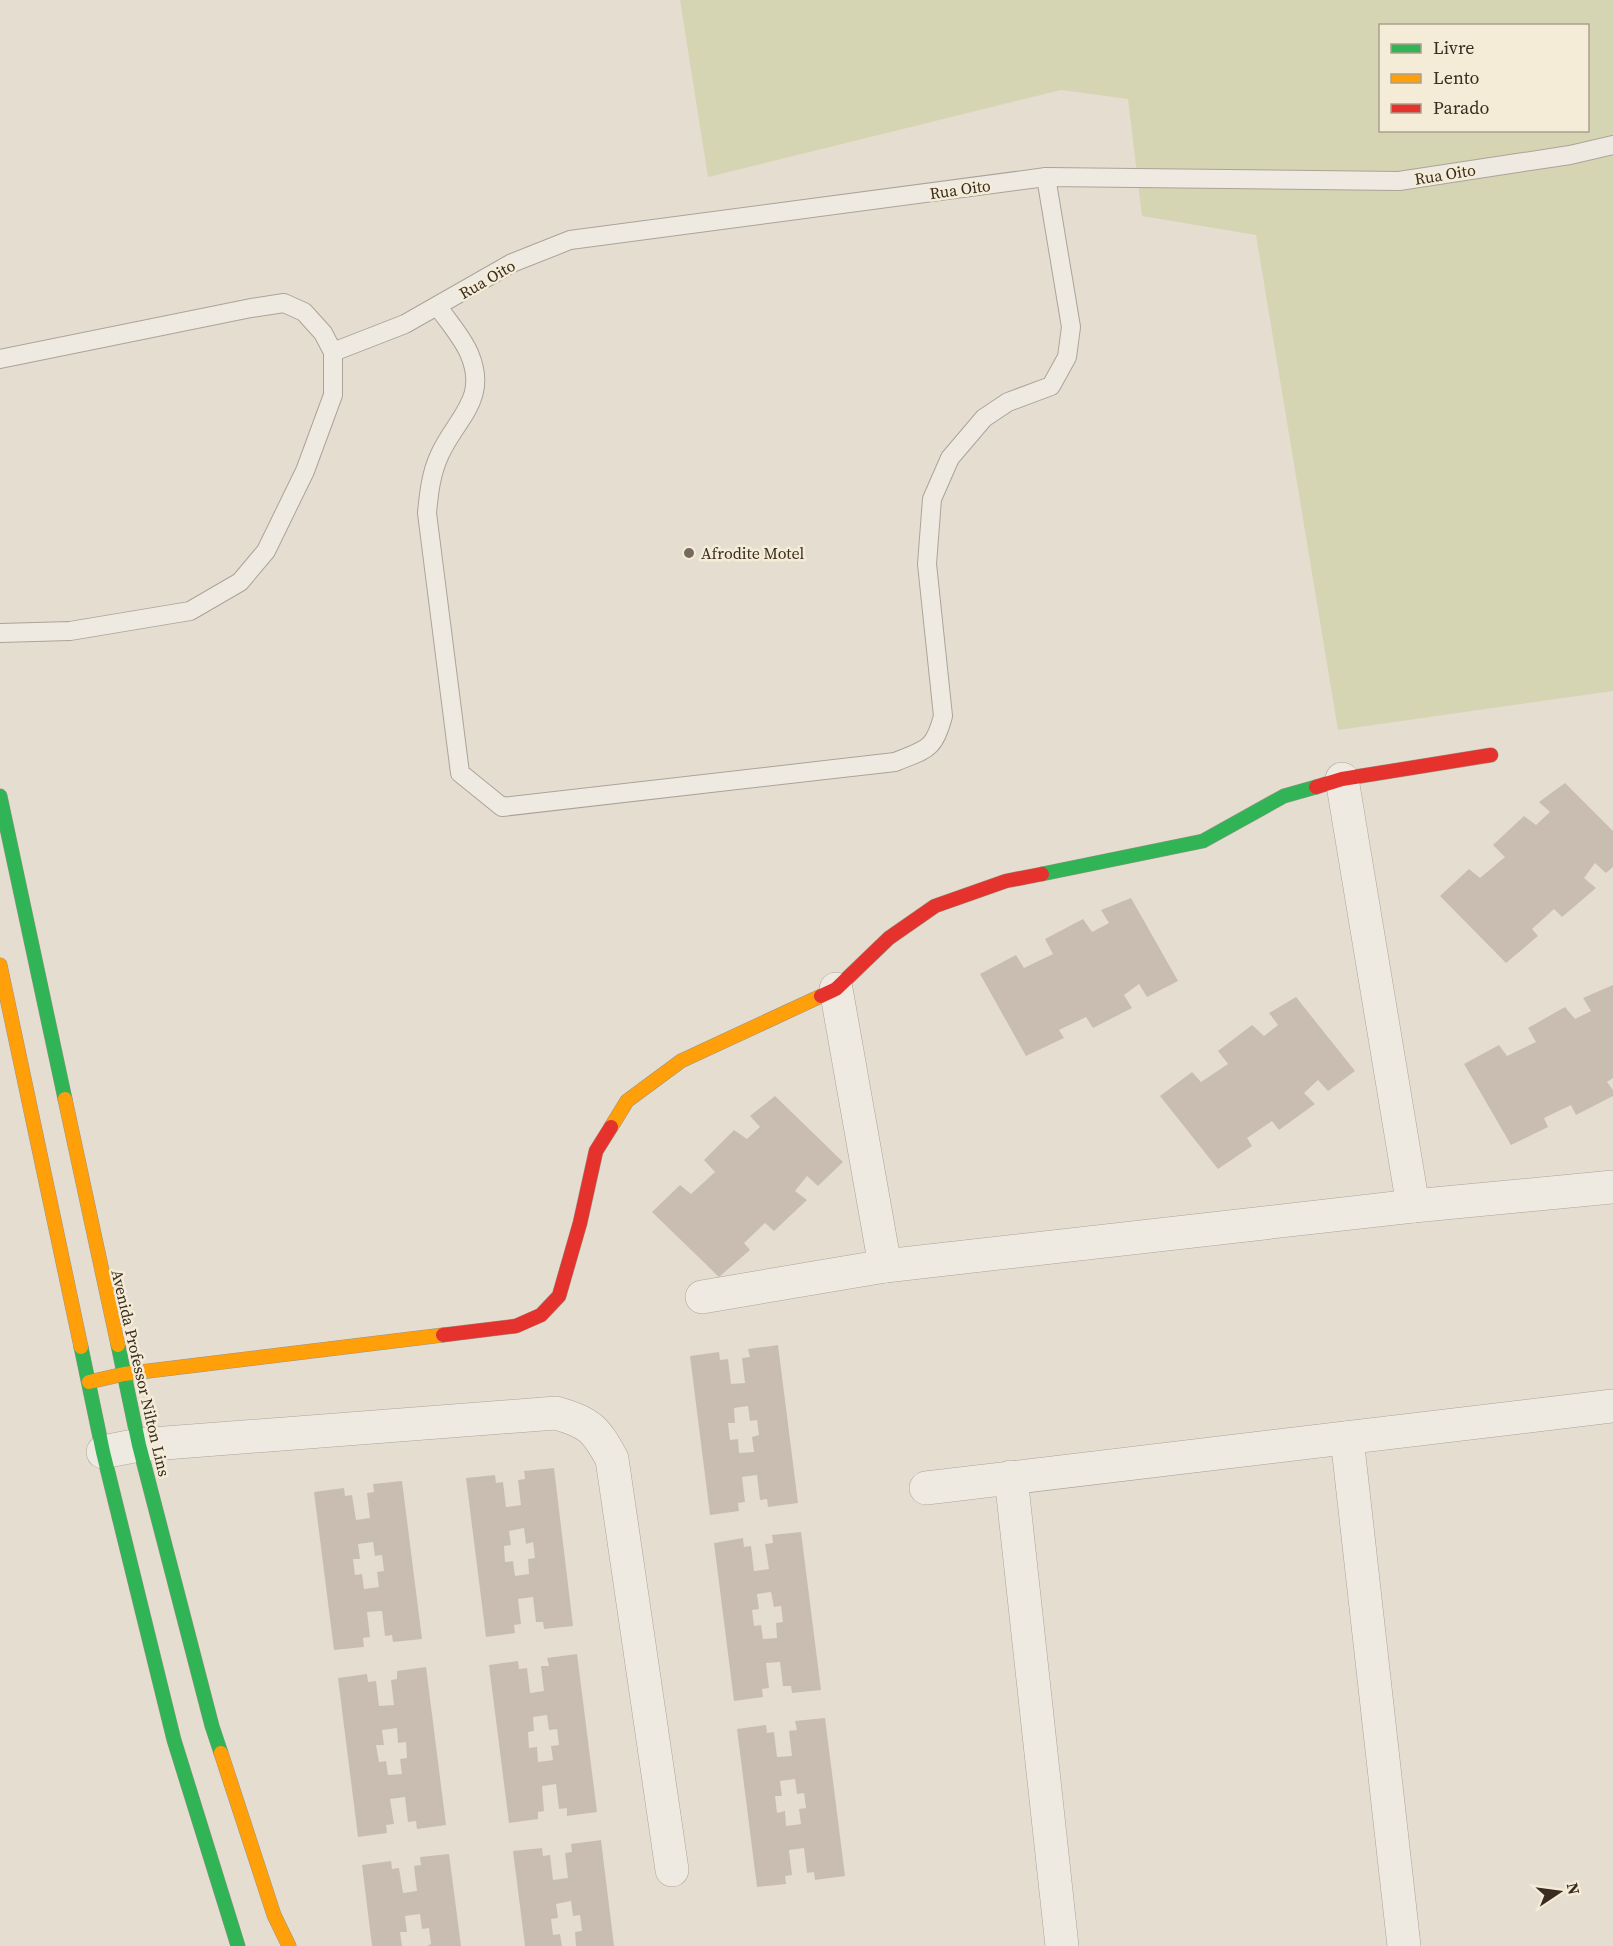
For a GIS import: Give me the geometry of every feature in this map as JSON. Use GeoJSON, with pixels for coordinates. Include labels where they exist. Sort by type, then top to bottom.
{"type":"FeatureCollection","features":[{"type":"Feature","properties":{"kind":"main road"},"geometry":{"type":"LineString","coordinates":[[89,1382],[124,1374],[516,1326],[541,1315],[559,1296],[580,1223],[596,1151],[627,1101],[681,1061],[836,989],[889,938],[934,906],[1006,881],[1203,841],[1284,796],[1342,779],[1491,755]]}},
{"type":"Feature","properties":{"kind":"main road","name":"Avenida Professor Nilton Lins"},"geometry":{"type":"LineString","coordinates":[[0,796],[139,1445],[212,1726],[269,1917],[289,1946]]}},
{"type":"Feature","properties":{"kind":"main road"},"geometry":{"type":"LineString","coordinates":[[0,965],[104,1452],[174,1740],[238,1930],[238,1946]]}},
{"type":"Feature","properties":{"kind":"street"},"geometry":{"type":"LineString","coordinates":[[1342,779],[1413,1206]]}},
{"type":"Feature","properties":{"kind":"street"},"geometry":{"type":"LineString","coordinates":[[836,989],[885,1266]]}},
{"type":"Feature","properties":{"kind":"street"},"geometry":{"type":"LineString","coordinates":[[702,1297],[885,1266],[1413,1206],[1613,1187]]}},
{"type":"Feature","properties":{"kind":"street"},"geometry":{"type":"LineString","coordinates":[[926,1488],[1613,1406]]}},
{"type":"Feature","properties":{"kind":"street"},"geometry":{"type":"LineString","coordinates":[[104,1452],[139,1445],[556,1413],[580,1420],[599,1435],[612,1459],[672,1870]]}},
{"type":"Feature","properties":{"kind":"street"},"geometry":{"type":"LineString","coordinates":[[1347,1438],[1404,1946]]}},
{"type":"Feature","properties":{"kind":"street"},"geometry":{"type":"LineString","coordinates":[[1011,1477],[1062,1946]]}},
{"type":"Feature","properties":{"kind":"lane","name":"Rua Oito"},"geometry":{"type":"LineString","coordinates":[[333,352],[405,324],[512,263],[570,240],[1046,177],[1399,181],[1570,155],[1613,145]]}},
{"type":"Feature","properties":{"kind":"lane"},"geometry":{"type":"LineString","coordinates":[[438,307],[469,352],[476,377],[474,398],[440,453],[431,478],[427,513],[460,773],[502,807],[895,762],[928,747],[938,736],[943,716],[927,564],[932,499],[950,458],[984,418],[1008,402],[1051,386],[1067,357],[1071,327],[1046,177]]}},
{"type":"Feature","properties":{"kind":"lane"},"geometry":{"type":"LineString","coordinates":[[0,359],[284,303],[304,312],[323,333],[333,352],[333,395],[306,471],[266,551],[240,582],[190,611],[70,631],[0,633]]}},
{"type":"Feature","properties":{"kind":"green space"},"geometry":{"type":"Polygon","coordinates":[[[680,0],[1613,0],[1613,691],[1338,730],[1256,235],[1142,216],[1128,99],[1061,90],[708,177],[680,0]]]}},
{"type":"Feature","properties":{"kind":"building"},"geometry":{"type":"Polygon","coordinates":[[[1565,783],[1613,831],[1613,867],[1606,873],[1595,863],[1584,878],[1596,888],[1562,917],[1554,909],[1532,929],[1538,936],[1506,963],[1440,896],[1469,869],[1480,878],[1505,857],[1493,845],[1524,816],[1536,825],[1550,812],[1539,802],[1565,783]]]}},
{"type":"Feature","properties":{"kind":"building"},"geometry":{"type":"Polygon","coordinates":[[[1131,898],[1178,981],[1147,997],[1139,984],[1124,995],[1132,1008],[1093,1028],[1086,1017],[1059,1030],[1064,1038],[1026,1056],[980,974],[1016,955],[1024,968],[1053,954],[1045,939],[1083,919],[1092,932],[1109,923],[1101,910],[1131,898]]]}},
{"type":"Feature","properties":{"kind":"building"},"geometry":{"type":"Polygon","coordinates":[[[1613,985],[1613,1078],[1607,1082],[1613,1090],[1613,1096],[1576,1115],[1571,1105],[1544,1118],[1548,1127],[1511,1145],[1464,1064],[1499,1045],[1507,1056],[1536,1042],[1528,1028],[1565,1007],[1575,1019],[1591,1011],[1583,998],[1613,985]]]}},
{"type":"Feature","properties":{"kind":"building"},"geometry":{"type":"Polygon","coordinates":[[[1296,997],[1355,1071],[1328,1091],[1318,1080],[1304,1093],[1315,1104],[1279,1130],[1272,1121],[1247,1138],[1252,1146],[1218,1169],[1160,1096],[1192,1072],[1201,1082],[1228,1064],[1218,1051],[1252,1025],[1264,1036],[1278,1025],[1269,1013],[1296,997]]]}},
{"type":"Feature","properties":{"kind":"building"},"geometry":{"type":"Polygon","coordinates":[[[775,1096],[843,1162],[818,1186],[807,1176],[795,1191],[807,1200],[774,1231],[765,1223],[744,1243],[750,1250],[719,1277],[652,1212],[680,1185],[691,1194],[715,1172],[704,1160],[734,1130],[747,1139],[760,1127],[750,1116],[775,1096]]]}},
{"type":"Feature","properties":{"kind":"building"},"geometry":{"type":"Polygon","coordinates":[[[778,1345],[798,1503],[768,1507],[767,1499],[760,1500],[757,1475],[742,1477],[745,1502],[738,1503],[739,1511],[710,1515],[690,1356],[719,1352],[720,1360],[728,1359],[731,1384],[745,1383],[742,1358],[750,1357],[748,1349],[778,1345]],[[748,1406],[734,1408],[735,1423],[728,1423],[730,1440],[738,1439],[739,1453],[754,1452],[752,1437],[759,1435],[757,1420],[750,1421],[748,1406]]]}},
{"type":"Feature","properties":{"kind":"building"},"geometry":{"type":"Polygon","coordinates":[[[554,1468],[573,1626],[544,1629],[543,1622],[536,1622],[533,1597],[518,1599],[521,1624],[514,1625],[515,1633],[486,1637],[466,1478],[495,1475],[496,1483],[503,1482],[506,1507],[521,1505],[518,1480],[525,1479],[524,1471],[554,1468]],[[524,1528],[509,1531],[511,1545],[504,1546],[505,1562],[513,1561],[515,1576],[529,1574],[528,1559],[535,1558],[533,1542],[526,1544],[524,1528]]]}},
{"type":"Feature","properties":{"kind":"building"},"geometry":{"type":"Polygon","coordinates":[[[402,1481],[422,1639],[393,1642],[392,1635],[385,1636],[382,1611],[367,1612],[370,1637],[363,1638],[364,1647],[334,1650],[314,1492],[344,1488],[345,1496],[352,1495],[356,1520],[370,1518],[367,1493],[374,1492],[373,1484],[402,1481]],[[373,1542],[358,1544],[360,1559],[353,1559],[355,1575],[362,1574],[364,1589],[379,1587],[377,1572],[384,1571],[382,1555],[375,1556],[373,1542]]]}},
{"type":"Feature","properties":{"kind":"building"},"geometry":{"type":"Polygon","coordinates":[[[801,1532],[821,1690],[792,1693],[791,1686],[783,1686],[780,1662],[766,1663],[769,1688],[762,1689],[763,1697],[734,1701],[714,1543],[743,1538],[744,1547],[751,1546],[754,1571],[769,1569],[765,1544],[773,1543],[772,1535],[801,1532]],[[771,1592],[757,1594],[759,1609],[752,1610],[754,1626],[761,1625],[763,1639],[777,1638],[776,1623],[783,1622],[781,1606],[774,1607],[771,1592]]]}},
{"type":"Feature","properties":{"kind":"building"},"geometry":{"type":"Polygon","coordinates":[[[577,1654],[597,1812],[567,1816],[567,1808],[559,1809],[556,1784],[542,1786],[544,1811],[538,1812],[538,1819],[509,1823],[489,1665],[518,1661],[519,1669],[527,1668],[530,1693],[544,1691],[541,1666],[549,1666],[547,1658],[577,1654]],[[547,1715],[533,1717],[534,1731],[528,1732],[529,1748],[537,1747],[538,1762],[553,1760],[551,1746],[559,1745],[557,1729],[549,1730],[547,1715]]]}},
{"type":"Feature","properties":{"kind":"building"},"geometry":{"type":"Polygon","coordinates":[[[426,1667],[446,1825],[417,1829],[416,1821],[408,1822],[405,1797],[390,1799],[394,1824],[386,1825],[387,1833],[358,1837],[338,1678],[367,1674],[368,1682],[376,1681],[379,1706],[394,1705],[391,1680],[397,1679],[397,1671],[426,1667]],[[397,1728],[382,1730],[384,1745],[376,1745],[379,1762],[386,1761],[388,1775],[402,1774],[400,1759],[407,1758],[406,1742],[398,1743],[397,1728]]]}},
{"type":"Feature","properties":{"kind":"building"},"geometry":{"type":"Polygon","coordinates":[[[825,1718],[845,1876],[815,1880],[814,1872],[807,1873],[804,1848],[789,1850],[792,1875],[785,1876],[786,1884],[757,1887],[737,1729],[766,1725],[767,1733],[774,1732],[777,1757],[792,1756],[789,1731],[797,1730],[795,1721],[825,1718]],[[795,1779],[780,1781],[782,1796],[775,1796],[777,1813],[785,1811],[786,1826],[801,1824],[799,1809],[806,1808],[804,1793],[797,1794],[795,1779]]]}},
{"type":"Feature","properties":{"kind":"building"},"geometry":{"type":"Polygon","coordinates":[[[601,1840],[614,1946],[576,1946],[575,1932],[582,1931],[580,1915],[573,1916],[571,1901],[556,1904],[558,1918],[551,1919],[553,1935],[560,1934],[562,1946],[525,1946],[513,1851],[542,1848],[543,1856],[550,1855],[553,1880],[568,1878],[565,1853],[572,1852],[571,1844],[601,1840]]]}},
{"type":"Feature","properties":{"kind":"building"},"geometry":{"type":"Polygon","coordinates":[[[449,1854],[461,1946],[427,1946],[431,1944],[429,1928],[422,1929],[420,1914],[405,1916],[407,1932],[400,1932],[402,1946],[372,1946],[362,1865],[391,1861],[392,1869],[399,1868],[403,1893],[417,1891],[414,1866],[421,1865],[420,1857],[449,1854]]]}},
{"type":"Feature","properties":{"kind":"traffic: fast"},"geometry":{"type":"LineString","coordinates":[[1042,874],[1203,841],[1284,796],[1316,787]]}},
{"type":"Feature","properties":{"kind":"traffic: fast"},"geometry":{"type":"LineString","coordinates":[[0,796],[65,1099]]}},
{"type":"Feature","properties":{"kind":"traffic: fast"},"geometry":{"type":"LineString","coordinates":[[118,1345],[139,1445],[221,1753]]}},
{"type":"Feature","properties":{"kind":"traffic: fast"},"geometry":{"type":"LineString","coordinates":[[81,1347],[103,1452],[174,1740],[238,1946]]}},
{"type":"Feature","properties":{"kind":"traffic: slow"},"geometry":{"type":"LineString","coordinates":[[0,965],[81,1347]]}},
{"type":"Feature","properties":{"kind":"traffic: slow"},"geometry":{"type":"LineString","coordinates":[[611,1127],[627,1101],[681,1061],[821,996]]}},
{"type":"Feature","properties":{"kind":"traffic: slow"},"geometry":{"type":"LineString","coordinates":[[65,1099],[118,1345]]}},
{"type":"Feature","properties":{"kind":"traffic: slow"},"geometry":{"type":"LineString","coordinates":[[89,1382],[124,1374],[443,1335]]}},
{"type":"Feature","properties":{"kind":"traffic: slow"},"geometry":{"type":"LineString","coordinates":[[221,1753],[274,1915],[289,1946]]}},
{"type":"Feature","properties":{"kind":"traffic: jam"},"geometry":{"type":"LineString","coordinates":[[1316,787],[1342,779],[1491,755]]}},
{"type":"Feature","properties":{"kind":"traffic: jam"},"geometry":{"type":"LineString","coordinates":[[821,996],[836,989],[889,938],[935,906],[1006,881],[1042,874]]}},
{"type":"Feature","properties":{"kind":"traffic: jam"},"geometry":{"type":"LineString","coordinates":[[443,1335],[516,1326],[541,1315],[559,1296],[580,1223],[596,1151],[611,1127]]}},
{"type":"Feature","properties":{"kind":"place","name":"Afrodite Motel"},"geometry":{"type":"Point","coordinates":[689,553]}}]}
